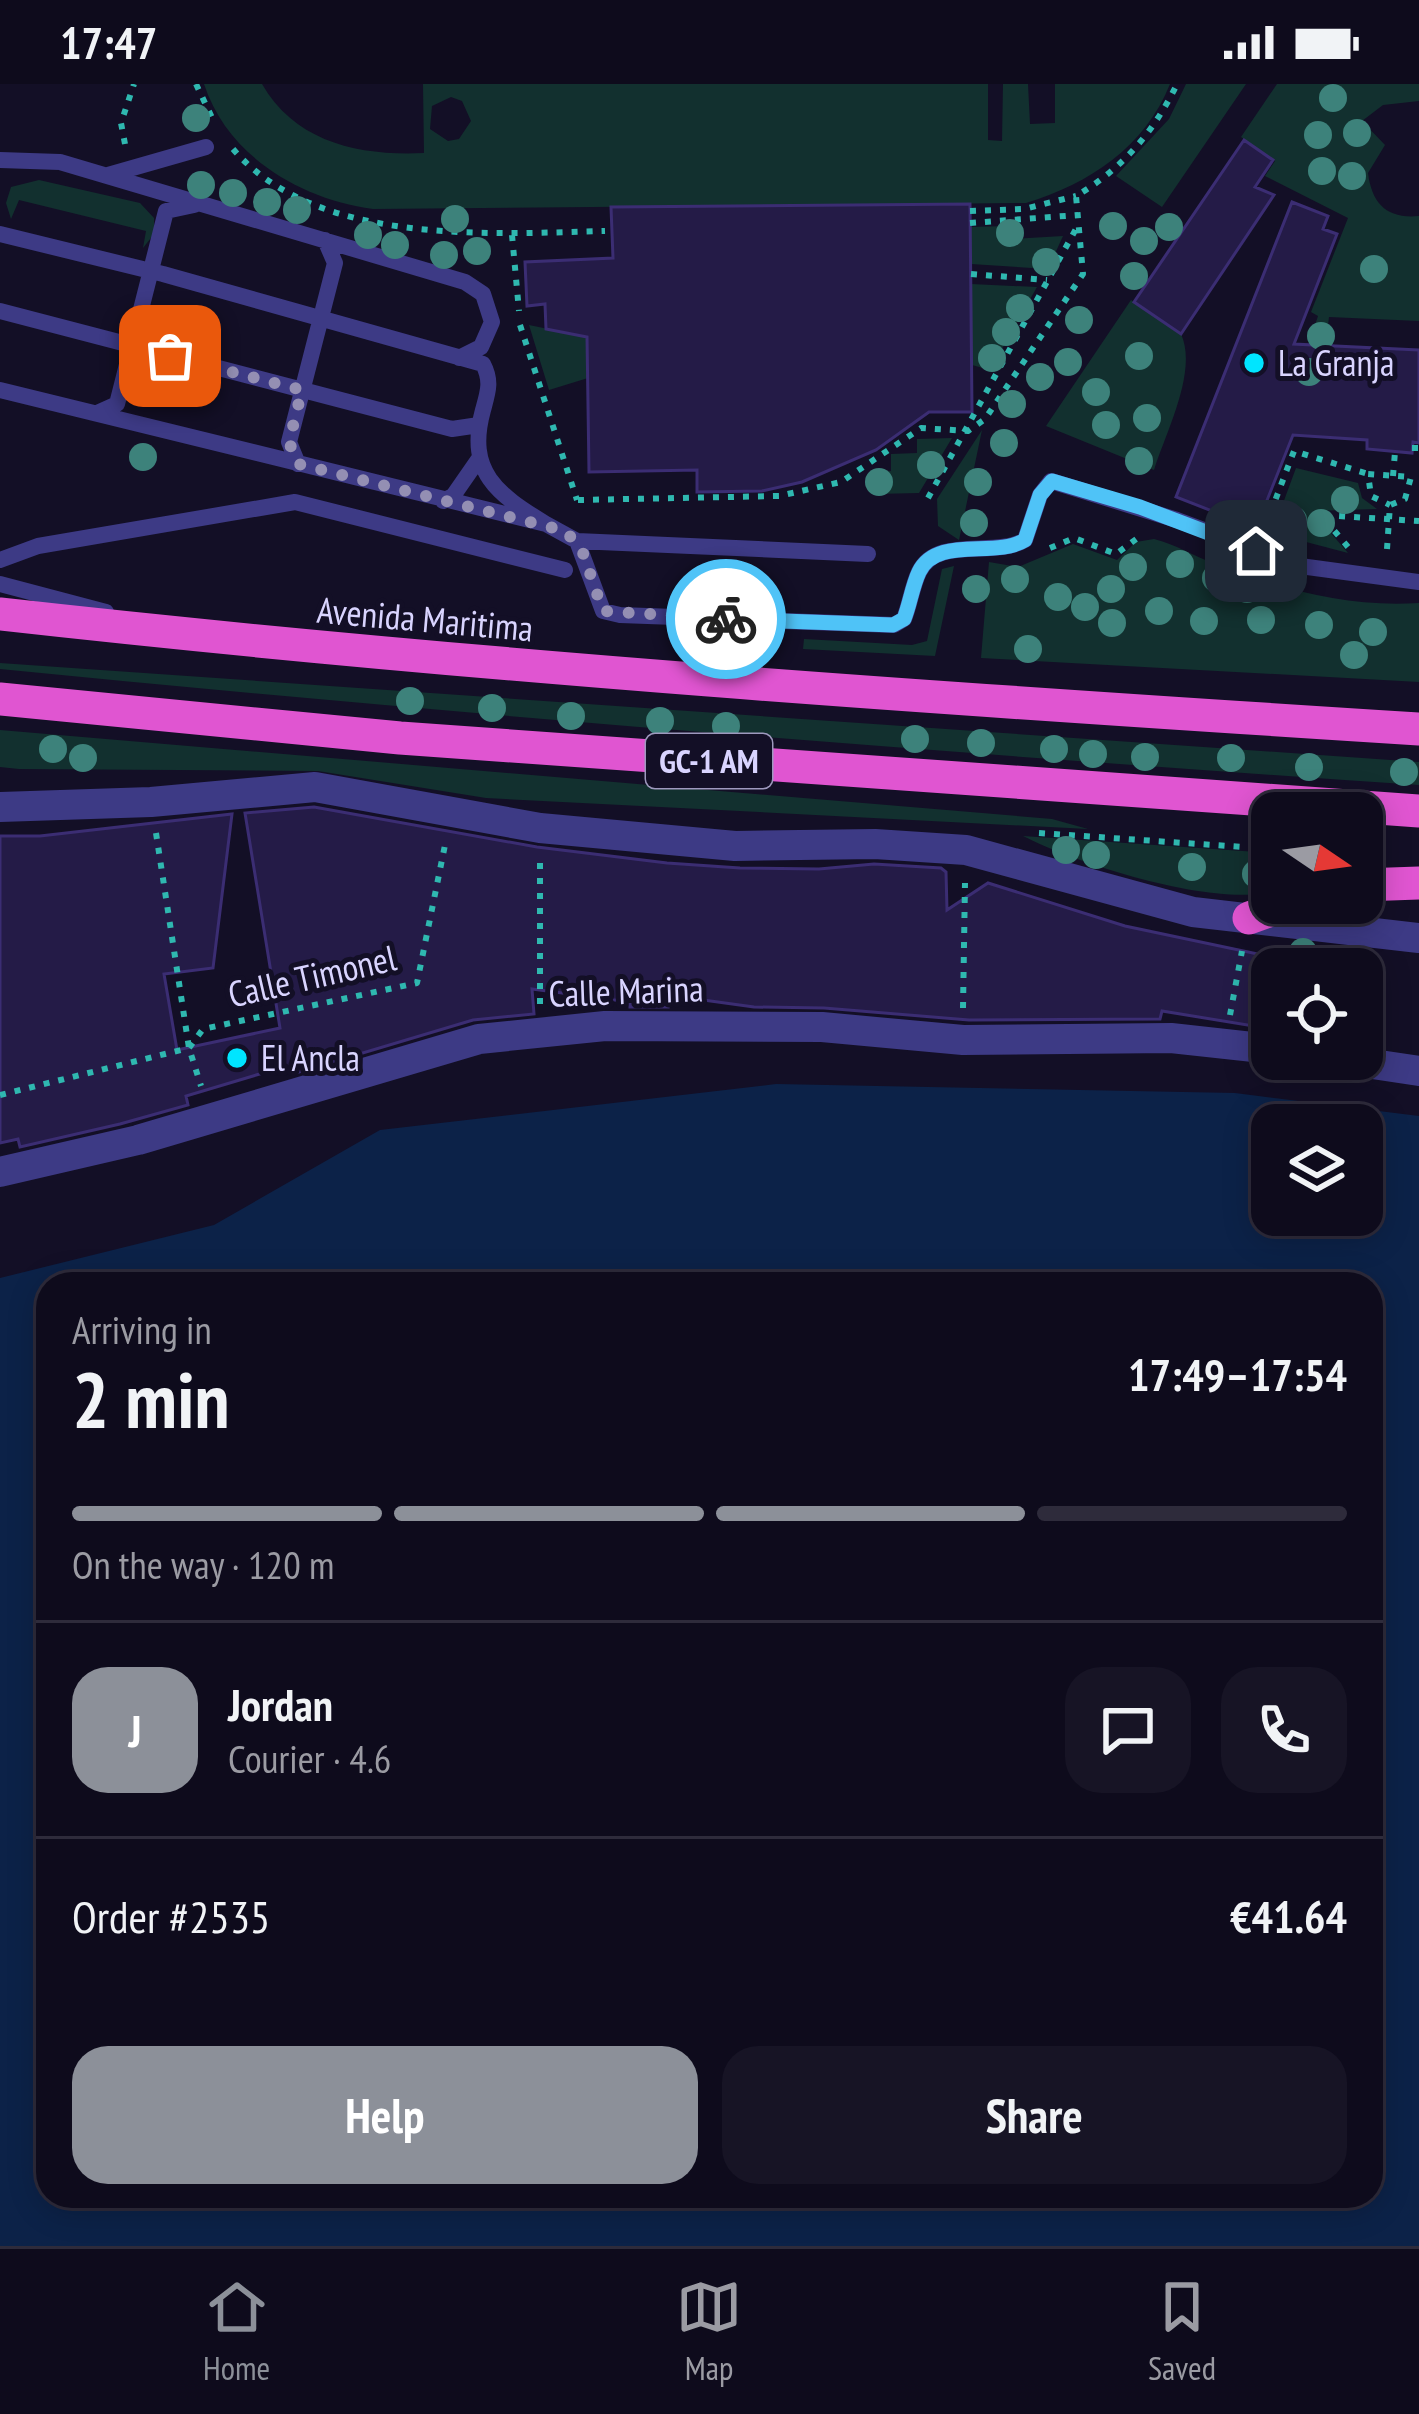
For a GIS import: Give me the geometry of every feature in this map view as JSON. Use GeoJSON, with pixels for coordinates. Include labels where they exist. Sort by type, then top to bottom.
{"type":"FeatureCollection","features":[{"type":"Feature","properties":{"kind":"highway","name":"Avenida Maritima"},"geometry":{"type":"LineString","coordinates":[[0,614],[200,637],[776,688],[1419,729]]}},
{"type":"Feature","properties":{"kind":"highway","name":"GC-1 AM"},"geometry":{"type":"LineString","coordinates":[[0,699],[400,739],[1419,811]]}},
{"type":"Feature","properties":{"kind":"highway"},"geometry":{"type":"LineString","coordinates":[[1383,884],[1419,883]]}},
{"type":"Feature","properties":{"kind":"street"},"geometry":{"type":"LineString","coordinates":[[0,807],[151,802],[314,787],[540,828],[735,846],[875,844],[966,850],[1193,913],[1419,938]]}},
{"type":"Feature","properties":{"kind":"street","name":"Calle Marina"},"geometry":{"type":"LineString","coordinates":[[0,1172],[211,1118],[479,1039],[540,1032],[605,1026],[822,1027],[963,1040],[1251,1046]]}},
{"type":"Feature","properties":{"kind":"street"},"geometry":{"type":"LineString","coordinates":[[1383,1066],[1419,1071]]}},
{"type":"Feature","properties":{"kind":"lane"},"geometry":{"type":"LineString","coordinates":[[107,176],[206,147]]}},
{"type":"Feature","properties":{"kind":"lane"},"geometry":{"type":"LineString","coordinates":[[0,160],[60,162],[466,282],[483,294],[492,322],[487,340],[459,358]]}},
{"type":"Feature","properties":{"kind":"lane"},"geometry":{"type":"LineString","coordinates":[[90,413],[117,404],[166,211],[178,205],[203,204]]}},
{"type":"Feature","properties":{"kind":"lane"},"geometry":{"type":"LineString","coordinates":[[3,231],[482,364],[490,384],[479,425],[478,460],[495,488],[577,542],[868,554]]}},
{"type":"Feature","properties":{"kind":"lane"},"geometry":{"type":"LineString","coordinates":[[298,464],[289,442],[335,263],[325,240]]}},
{"type":"Feature","properties":{"kind":"lane"},"geometry":{"type":"LineString","coordinates":[[0,311],[452,429],[479,425]]}},
{"type":"Feature","properties":{"kind":"lane"},"geometry":{"type":"LineString","coordinates":[[0,390],[546,524]]}},
{"type":"Feature","properties":{"kind":"lane"},"geometry":{"type":"LineString","coordinates":[[443,501],[453,496],[478,460]]}},
{"type":"Feature","properties":{"kind":"lane"},"geometry":{"type":"LineString","coordinates":[[577,542],[603,611],[893,625],[904,619],[920,571],[937,554],[998,549],[1025,540],[1045,486],[1059,481],[1332,573],[1419,582]]}},
{"type":"Feature","properties":{"kind":"lane"},"geometry":{"type":"LineString","coordinates":[[0,560],[38,546],[295,502],[565,570]]}},
{"type":"Feature","properties":{"kind":"lane"},"geometry":{"type":"LineString","coordinates":[[0,584],[200,637]]}},
{"type":"Feature","properties":{"kind":"path"},"geometry":{"type":"LineString","coordinates":[[129,169],[122,123],[134,84]]}},
{"type":"Feature","properties":{"kind":"path"},"geometry":{"type":"LineString","coordinates":[[196,84],[215,124],[249,167],[289,194],[334,213],[416,226],[512,233],[605,231]]}},
{"type":"Feature","properties":{"kind":"path"},"geometry":{"type":"LineString","coordinates":[[970,211],[1024,209],[1076,196],[1115,169],[1141,143],[1178,84]]}},
{"type":"Feature","properties":{"kind":"path"},"geometry":{"type":"LineString","coordinates":[[512,233],[521,333],[579,505],[779,496],[842,482],[921,428],[968,431],[985,419],[1083,274],[1076,196]]}},
{"type":"Feature","properties":{"kind":"path"},"geometry":{"type":"LineString","coordinates":[[970,223],[1078,220]]}},
{"type":"Feature","properties":{"kind":"path"},"geometry":{"type":"LineString","coordinates":[[928,498],[1078,220]]}},
{"type":"Feature","properties":{"kind":"path"},"geometry":{"type":"LineString","coordinates":[[971,274],[1047,280]]}},
{"type":"Feature","properties":{"kind":"path"},"geometry":{"type":"LineString","coordinates":[[1256,551],[1294,451],[1368,474],[1411,477],[1406,499],[1390,506]]}},
{"type":"Feature","properties":{"kind":"path"},"geometry":{"type":"LineString","coordinates":[[1393,476],[1395,452]]}},
{"type":"Feature","properties":{"kind":"path"},"geometry":{"type":"LineString","coordinates":[[1368,474],[1371,496],[1390,506]]}},
{"type":"Feature","properties":{"kind":"path"},"geometry":{"type":"LineString","coordinates":[[1387,549],[1390,506]]}},
{"type":"Feature","properties":{"kind":"path"},"geometry":{"type":"LineString","coordinates":[[1360,560],[1321,515],[1419,521]]}},
{"type":"Feature","properties":{"kind":"path"},"geometry":{"type":"LineString","coordinates":[[998,549],[1020,560],[1074,538],[1116,554],[1132,539],[1146,535]]}},
{"type":"Feature","properties":{"kind":"path","name":"Calle Timonel"},"geometry":{"type":"LineString","coordinates":[[151,802],[189,1048],[211,1118]]}},
{"type":"Feature","properties":{"kind":"path"},"geometry":{"type":"LineString","coordinates":[[540,828],[540,1032]]}},
{"type":"Feature","properties":{"kind":"path"},"geometry":{"type":"LineString","coordinates":[[963,1040],[966,850]]}},
{"type":"Feature","properties":{"kind":"path","name":"Calle Timonel"},"geometry":{"type":"LineString","coordinates":[[0,1095],[189,1048],[203,1029],[417,983],[441,868]]}},
{"type":"Feature","properties":{"kind":"path"},"geometry":{"type":"LineString","coordinates":[[1225,1042],[1249,918]]}},
{"type":"Feature","properties":{"kind":"green space"},"geometry":{"type":"Polygon","coordinates":[[[204,84],[262,84],[293,120],[332,142],[376,152],[424,153],[423,84],[988,84],[988,140],[1002,141],[1003,84],[1028,84],[1030,124],[1055,123],[1055,84],[1170,84],[1146,126],[1112,160],[1072,185],[1026,203],[373,209],[320,196],[270,170],[230,133],[204,84]],[[451,97],[432,106],[430,129],[448,141],[459,139],[471,121],[462,101],[451,97]]]}},
{"type":"Feature","properties":{"kind":"green space"},"geometry":{"type":"Polygon","coordinates":[[[1186,84],[1246,84],[1162,207],[1116,176],[1169,119],[1186,84]]]}},
{"type":"Feature","properties":{"kind":"green space"},"geometry":{"type":"Polygon","coordinates":[[[1277,84],[1419,84],[1419,101],[1383,105],[1362,121],[1385,145],[1368,173],[1377,201],[1398,215],[1419,216],[1419,321],[1329,317],[1321,387],[1297,379],[1318,316],[1311,312],[1348,218],[1265,176],[1275,161],[1241,137],[1277,84]]]}},
{"type":"Feature","properties":{"kind":"green space"},"geometry":{"type":"Polygon","coordinates":[[[39,180],[140,203],[154,218],[154,234],[143,248],[146,231],[19,200],[11,219],[6,203],[11,187],[39,180]]]}},
{"type":"Feature","properties":{"kind":"green space"},"geometry":{"type":"Polygon","coordinates":[[[1007,226],[1011,239],[1063,236],[1048,269],[971,264],[970,227],[1007,226]]]}},
{"type":"Feature","properties":{"kind":"green space"},"geometry":{"type":"Polygon","coordinates":[[[971,284],[1037,287],[990,370],[972,365],[971,284]]]}},
{"type":"Feature","properties":{"kind":"green space"},"geometry":{"type":"Polygon","coordinates":[[[1131,300],[1181,334],[1185,349],[1183,383],[1154,470],[1046,426],[1131,300]]]}},
{"type":"Feature","properties":{"kind":"green space"},"geometry":{"type":"Polygon","coordinates":[[[529,325],[587,337],[588,378],[549,390],[529,325]]]}},
{"type":"Feature","properties":{"kind":"green space"},"geometry":{"type":"Polygon","coordinates":[[[982,430],[959,540],[938,526],[937,499],[982,430]]]}},
{"type":"Feature","properties":{"kind":"green space"},"geometry":{"type":"Polygon","coordinates":[[[952,438],[919,493],[875,494],[874,472],[891,471],[891,454],[917,453],[917,439],[952,438]]]}},
{"type":"Feature","properties":{"kind":"green space"},"geometry":{"type":"Polygon","coordinates":[[[1296,468],[1358,483],[1362,498],[1377,509],[1312,511],[1348,553],[1272,533],[1296,468]]]}},
{"type":"Feature","properties":{"kind":"green space"},"geometry":{"type":"Polygon","coordinates":[[[1154,539],[1290,589],[1367,603],[1419,603],[1419,682],[981,658],[989,562],[1018,567],[1073,544],[1117,560],[1136,542],[1154,539]]]}},
{"type":"Feature","properties":{"kind":"green space"},"geometry":{"type":"Polygon","coordinates":[[[954,566],[935,656],[803,649],[804,639],[912,645],[927,641],[942,569],[954,566]]]}},
{"type":"Feature","properties":{"kind":"green space"},"geometry":{"type":"Polygon","coordinates":[[[0,663],[1419,762],[1419,785],[532,718],[0,669],[0,663]]]}},
{"type":"Feature","properties":{"kind":"green space"},"geometry":{"type":"Polygon","coordinates":[[[0,730],[1052,819],[1088,829],[486,798],[318,771],[19,769],[0,767],[0,730]]]}},
{"type":"Feature","properties":{"kind":"green space"},"geometry":{"type":"Polygon","coordinates":[[[1023,836],[1251,852],[1251,894],[1181,888],[1077,859],[1023,836]]]}},
{"type":"Feature","properties":{"kind":"water"},"geometry":{"type":"Polygon","coordinates":[[[776,1084],[1235,1093],[1323,1104],[1251,1104],[1251,1236],[1383,1236],[1383,1112],[1419,1116],[1419,2246],[0,2246],[0,1278],[214,1225],[380,1130],[776,1084]]]}},
{"type":"Feature","properties":{"kind":"building"},"geometry":{"type":"Polygon","coordinates":[[[1244,140],[1273,160],[1255,187],[1274,195],[1181,334],[1134,302],[1244,140]]]}},
{"type":"Feature","properties":{"kind":"building"},"geometry":{"type":"Polygon","coordinates":[[[1292,202],[1328,216],[1323,229],[1337,234],[1294,344],[1419,350],[1419,443],[1413,442],[1412,453],[1367,449],[1367,440],[1293,435],[1256,528],[1176,497],[1292,202]]]}},
{"type":"Feature","properties":{"kind":"building"},"geometry":{"type":"Polygon","coordinates":[[[970,204],[972,412],[929,412],[876,450],[802,482],[762,491],[697,492],[697,470],[589,472],[587,337],[546,329],[545,304],[527,306],[525,262],[613,258],[611,207],[970,204]]]}},
{"type":"Feature","properties":{"kind":"building"},"geometry":{"type":"Polygon","coordinates":[[[314,807],[537,847],[667,863],[740,868],[874,864],[941,868],[946,872],[947,910],[988,883],[1125,926],[1251,953],[1251,1026],[1162,1011],[1160,1019],[969,1020],[754,1007],[667,995],[668,1007],[630,1007],[630,1002],[532,989],[534,1014],[473,1020],[296,1073],[293,1065],[186,1096],[188,1105],[120,1124],[20,1147],[18,1139],[0,1143],[0,836],[40,836],[232,814],[213,968],[164,974],[177,1050],[280,1028],[245,813],[314,807]]]}},
{"type":"Feature","properties":{"kind":"way so far"},"geometry":{"type":"LineString","coordinates":[[170,356],[302,390],[289,442],[298,464],[566,531],[583,553],[594,597],[603,611],[726,619]]}},
{"type":"Feature","properties":{"kind":"place","name":"La Granja"},"geometry":{"type":"Point","coordinates":[1254,363]}},
{"type":"Feature","properties":{"kind":"place","name":"El Ancla"},"geometry":{"type":"Point","coordinates":[237,1058]}},
{"type":"Feature","properties":{"kind":"route"},"geometry":{"type":"LineString","coordinates":[[726,619],[893,625],[904,619],[920,571],[937,554],[998,549],[1025,540],[1034,526],[1040,495],[1052,481],[1178,520],[1256,551]]}}]}
